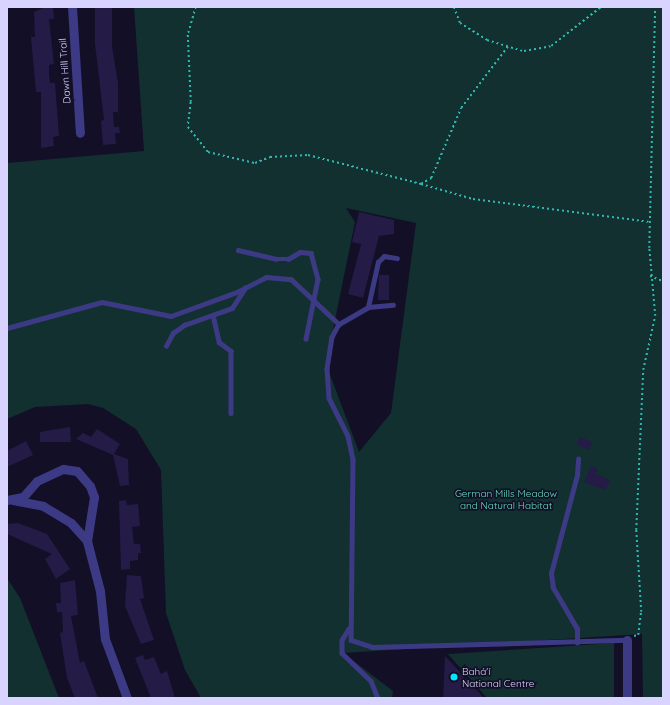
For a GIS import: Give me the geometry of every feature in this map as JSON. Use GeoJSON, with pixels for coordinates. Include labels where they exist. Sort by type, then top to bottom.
{"type":"FeatureCollection","features":[{"type":"Feature","properties":{"kind":"street","name":"Dawn Hill Trail"},"geometry":{"type":"LineString","coordinates":[[72,7],[80,133]]}},
{"type":"Feature","properties":{"kind":"street"},"geometry":{"type":"LineString","coordinates":[[8,500],[23,496],[37,481],[55,471],[77,471],[85,477],[94,497],[86,541]]}},
{"type":"Feature","properties":{"kind":"street"},"geometry":{"type":"LineString","coordinates":[[8,500],[43,506],[71,523],[86,541],[99,583],[106,639],[127,698]]}},
{"type":"Feature","properties":{"kind":"street"},"geometry":{"type":"LineString","coordinates":[[627,640],[627,698]]}},
{"type":"Feature","properties":{"kind":"lane"},"geometry":{"type":"LineString","coordinates":[[238,250],[276,259],[288,259],[300,252],[311,253],[318,279],[313,297],[306,340]]}},
{"type":"Feature","properties":{"kind":"lane"},"geometry":{"type":"LineString","coordinates":[[368,307],[378,262],[384,256],[397,258]]}},
{"type":"Feature","properties":{"kind":"lane"},"geometry":{"type":"LineString","coordinates":[[7,328],[102,302],[171,316],[245,288],[266,277],[276,276],[291,279],[313,297],[339,324]]}},
{"type":"Feature","properties":{"kind":"lane"},"geometry":{"type":"LineString","coordinates":[[166,346],[173,333],[184,325],[232,308],[245,288]]}},
{"type":"Feature","properties":{"kind":"lane"},"geometry":{"type":"LineString","coordinates":[[393,305],[368,307],[339,324],[332,337],[327,369],[329,398],[348,436],[353,459],[349,629],[351,640],[372,647],[577,643],[627,640]]}},
{"type":"Feature","properties":{"kind":"lane"},"geometry":{"type":"LineString","coordinates":[[213,315],[218,342],[231,351],[231,413]]}},
{"type":"Feature","properties":{"kind":"lane"},"geometry":{"type":"LineString","coordinates":[[577,643],[577,629],[553,588],[551,573],[577,475],[578,459]]}},
{"type":"Feature","properties":{"kind":"lane"},"geometry":{"type":"LineString","coordinates":[[349,629],[342,640],[342,653],[371,681],[378,698]]}},
{"type":"Feature","properties":{"kind":"path"},"geometry":{"type":"LineString","coordinates":[[196,7],[188,35],[191,102],[188,127],[208,152],[255,163],[270,157],[308,155],[473,198],[649,222]]}},
{"type":"Feature","properties":{"kind":"path"},"geometry":{"type":"LineString","coordinates":[[454,7],[460,23],[487,40],[524,51],[551,46],[601,7]]}},
{"type":"Feature","properties":{"kind":"path"},"geometry":{"type":"LineString","coordinates":[[627,640],[638,635],[641,612],[636,530],[643,370],[655,316],[650,276],[649,222],[655,7]]}},
{"type":"Feature","properties":{"kind":"path"},"geometry":{"type":"LineString","coordinates":[[421,184],[431,178],[460,108],[508,46]]}},
{"type":"Feature","properties":{"kind":"path"},"geometry":{"type":"LineString","coordinates":[[650,276],[663,281]]}},
{"type":"Feature","properties":{"kind":"green space","name":"German Mills Meadow and Natural Habitat"},"geometry":{"type":"Polygon","coordinates":[[[134,7],[663,7],[663,698],[643,698],[642,634],[343,653],[393,691],[392,698],[201,698],[185,670],[166,613],[161,470],[136,429],[103,408],[88,404],[35,407],[7,419],[7,163],[144,151],[134,7]],[[346,208],[355,222],[326,364],[359,452],[391,413],[416,223],[346,208]]]}},
{"type":"Feature","properties":{"kind":"green space"},"geometry":{"type":"Polygon","coordinates":[[[7,578],[20,598],[59,698],[7,698],[7,578]]]}},
{"type":"Feature","properties":{"kind":"green space"},"geometry":{"type":"Polygon","coordinates":[[[614,643],[614,698],[487,698],[448,654],[614,643]]]}},
{"type":"Feature","properties":{"kind":"building"},"geometry":{"type":"Polygon","coordinates":[[[95,7],[112,7],[112,46],[118,83],[118,112],[113,112],[114,127],[119,127],[120,133],[115,133],[116,144],[103,145],[101,121],[104,120],[95,44],[95,7]]]}},
{"type":"Feature","properties":{"kind":"building"},"geometry":{"type":"Polygon","coordinates":[[[43,8],[53,8],[54,19],[49,19],[54,64],[49,65],[49,75],[50,83],[55,83],[59,136],[53,137],[54,146],[41,148],[41,92],[36,92],[31,37],[35,37],[34,12],[43,8]]]}},
{"type":"Feature","properties":{"kind":"building"},"geometry":{"type":"Polygon","coordinates":[[[359,212],[394,220],[394,234],[379,236],[363,298],[348,294],[361,244],[352,242],[359,212]]]}},
{"type":"Feature","properties":{"kind":"building"},"geometry":{"type":"Polygon","coordinates":[[[379,275],[389,275],[389,300],[378,300],[379,275]]]}},
{"type":"Feature","properties":{"kind":"building"},"geometry":{"type":"Polygon","coordinates":[[[70,427],[71,442],[40,442],[40,432],[70,427]]]}},
{"type":"Feature","properties":{"kind":"building"},"geometry":{"type":"Polygon","coordinates":[[[97,429],[120,444],[114,454],[128,459],[129,485],[120,486],[113,455],[76,439],[83,433],[91,437],[97,429]]]}},
{"type":"Feature","properties":{"kind":"building"},"geometry":{"type":"Polygon","coordinates":[[[580,437],[592,442],[589,450],[577,445],[580,437]]]}},
{"type":"Feature","properties":{"kind":"building"},"geometry":{"type":"Polygon","coordinates":[[[26,441],[33,455],[7,467],[7,451],[26,441]]]}},
{"type":"Feature","properties":{"kind":"building"},"geometry":{"type":"Polygon","coordinates":[[[591,466],[598,469],[596,474],[610,480],[605,490],[584,482],[591,466]]]}},
{"type":"Feature","properties":{"kind":"building"},"geometry":{"type":"Polygon","coordinates":[[[126,500],[127,505],[138,504],[140,526],[132,527],[134,544],[140,544],[141,553],[138,553],[138,560],[130,561],[130,569],[121,570],[119,501],[126,500]]]}},
{"type":"Feature","properties":{"kind":"building"},"geometry":{"type":"Polygon","coordinates":[[[18,523],[47,534],[70,569],[56,579],[45,559],[52,554],[7,534],[7,524],[18,523]]]}},
{"type":"Feature","properties":{"kind":"building"},"geometry":{"type":"Polygon","coordinates":[[[127,575],[141,576],[144,598],[140,599],[154,640],[141,644],[125,606],[127,575]]]}},
{"type":"Feature","properties":{"kind":"building"},"geometry":{"type":"Polygon","coordinates":[[[75,580],[78,615],[71,616],[80,663],[84,661],[98,698],[75,698],[67,678],[60,633],[63,632],[62,612],[57,612],[56,603],[61,603],[60,583],[75,580]]]}},
{"type":"Feature","properties":{"kind":"building"},"geometry":{"type":"Polygon","coordinates":[[[143,655],[145,660],[154,657],[161,674],[167,671],[175,698],[151,698],[135,658],[143,655]]]}},
{"type":"Feature","properties":{"kind":"building","name":"Bahá'í National Centre"},"geometry":{"type":"Polygon","coordinates":[[[445,656],[484,698],[443,698],[445,656]]]}},
{"type":"Feature","properties":{"kind":"place","name":"Bahá'í National Centre"},"geometry":{"type":"Point","coordinates":[454,677]}}]}
